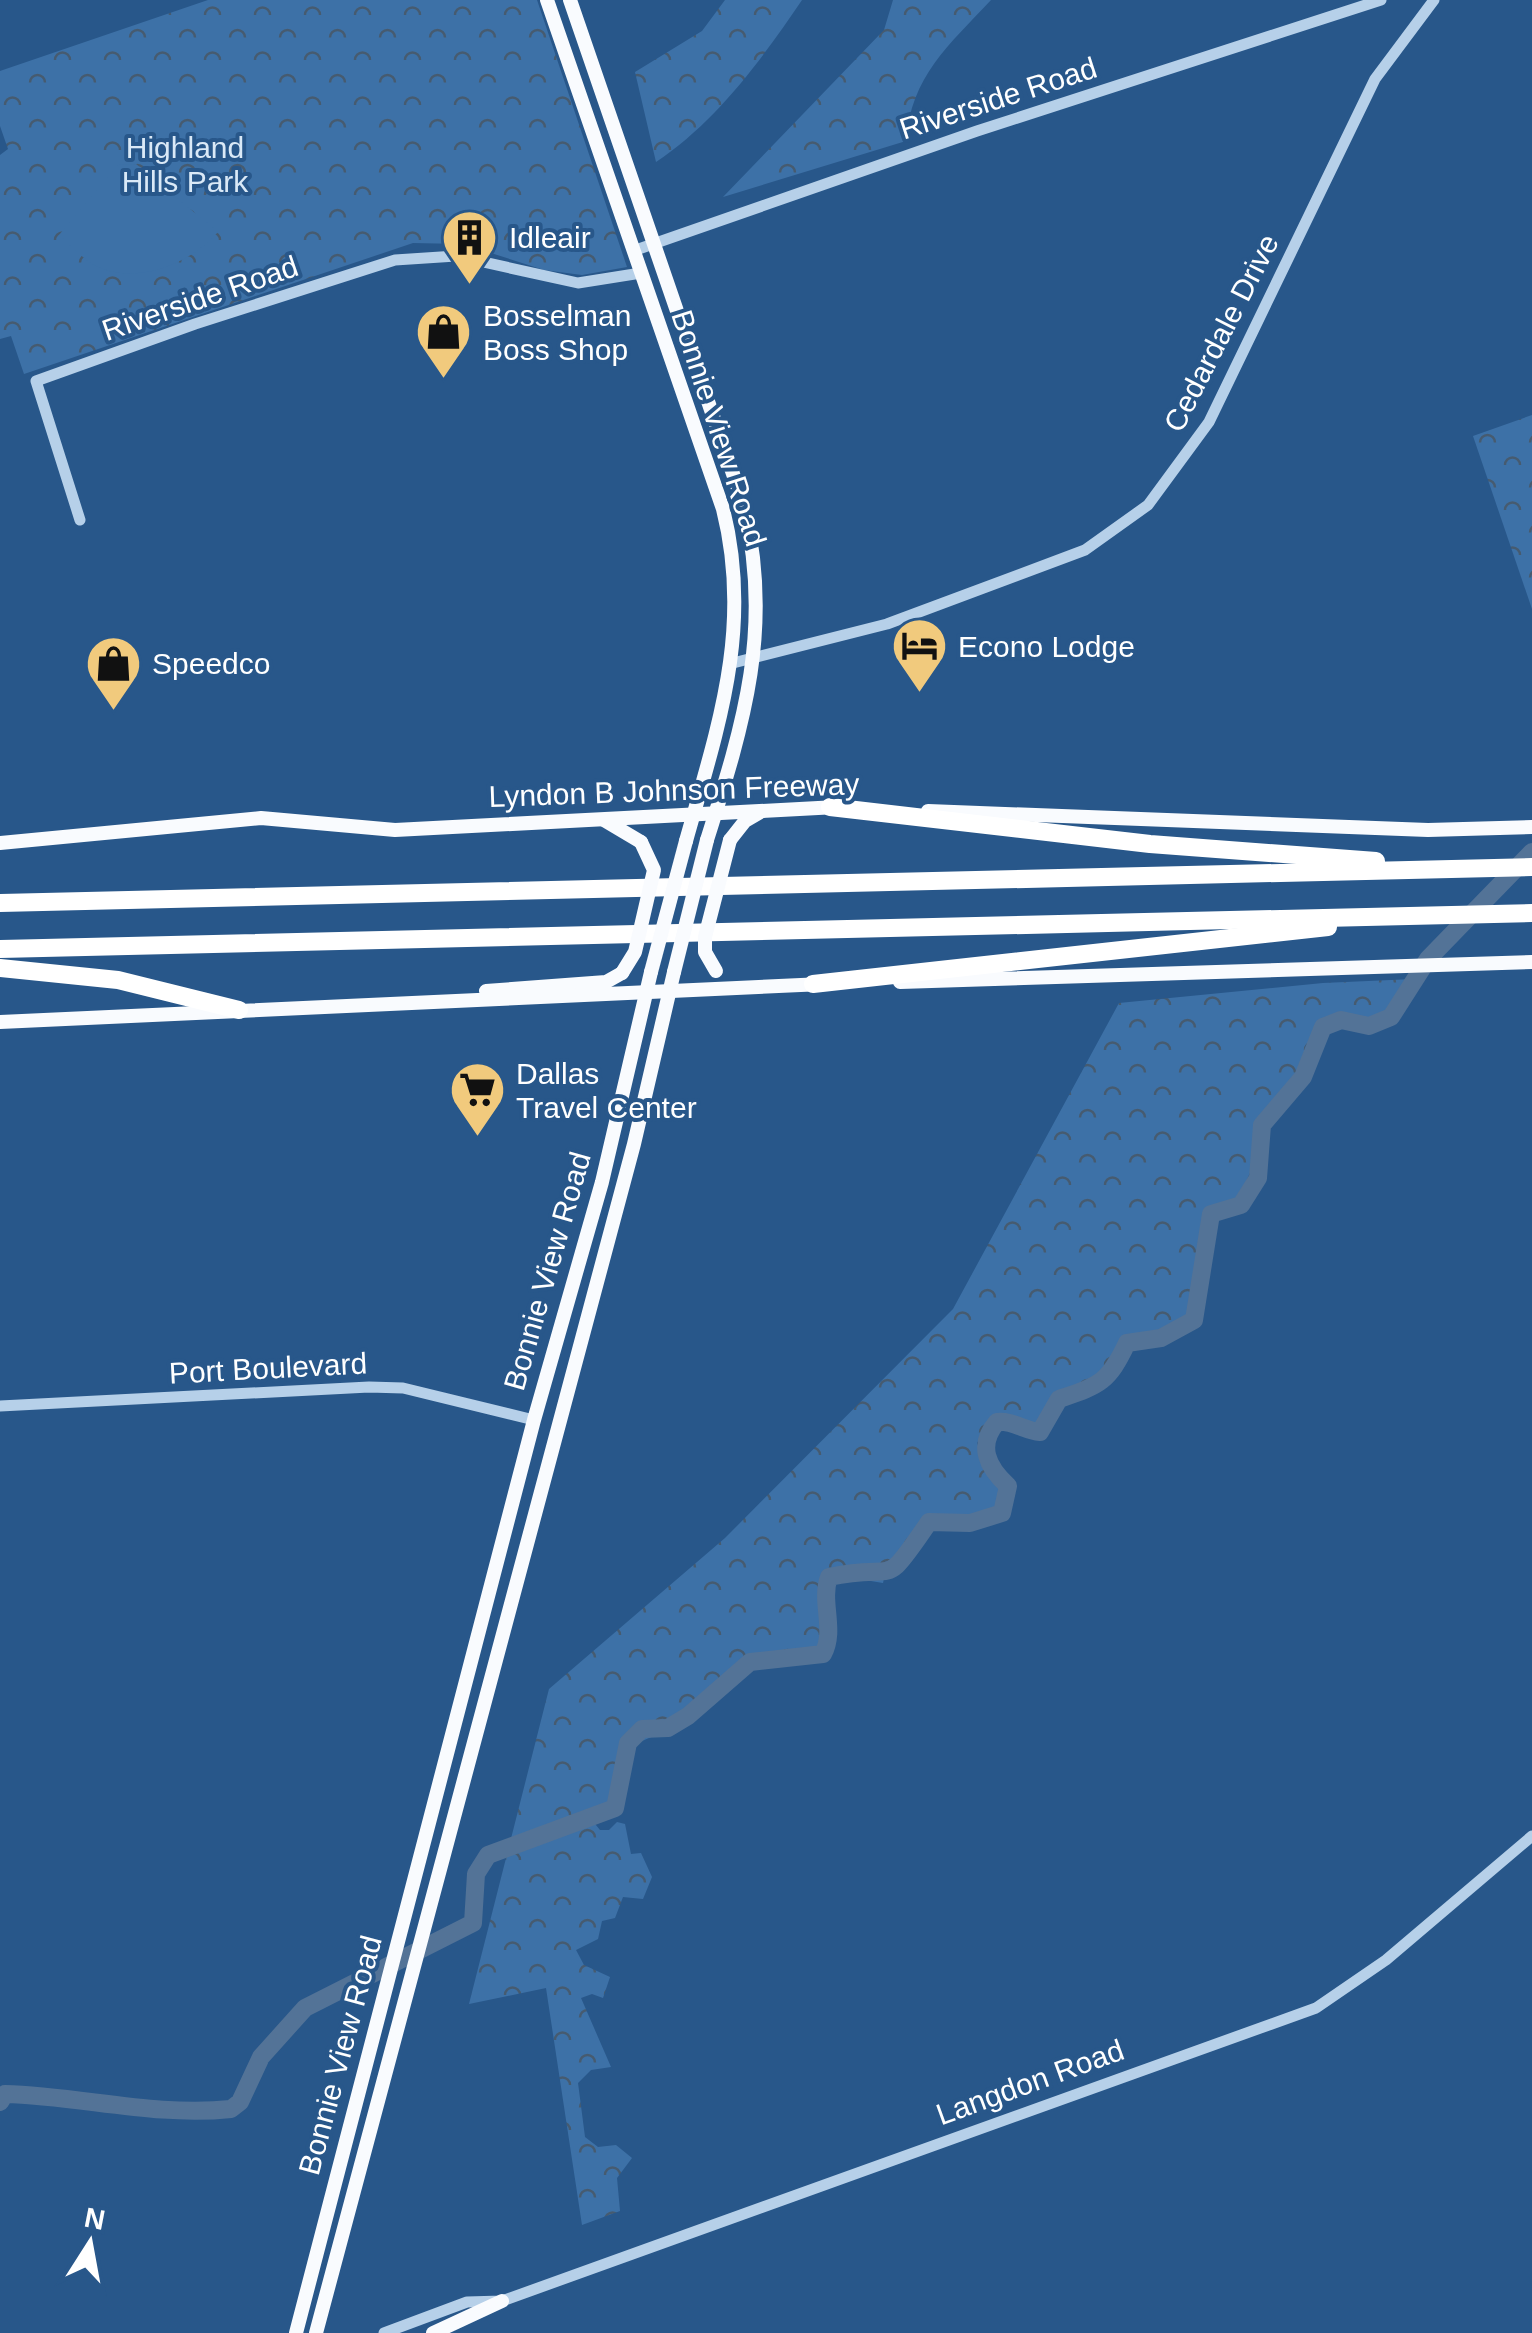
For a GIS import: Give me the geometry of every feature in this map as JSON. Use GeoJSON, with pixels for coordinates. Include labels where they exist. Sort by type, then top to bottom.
{"type":"FeatureCollection","features":[{"type":"Feature","properties":{"kind":"highway"},"geometry":{"type":"LineString","coordinates":[[830,807],[1150,844],[1472,869]]}},
{"type":"Feature","properties":{"kind":"highway"},"geometry":{"type":"LineString","coordinates":[[0,903],[1532,867]]}},
{"type":"Feature","properties":{"kind":"highway"},"geometry":{"type":"LineString","coordinates":[[0,948],[1528,913]]}},
{"type":"Feature","properties":{"kind":"highway"},"geometry":{"type":"LineString","coordinates":[[813,984],[1432,914]]}},
{"type":"Feature","properties":{"kind":"highway"},"geometry":{"type":"LineString","coordinates":[[0,968],[118,980],[238,1010]]}},
{"type":"Feature","properties":{"kind":"main road","name":"Bonnie View Road"},"geometry":{"type":"LineString","coordinates":[[296,2333],[534,1420],[613,1139],[651,972],[733,663],[736,580],[720,502],[547,0]]}},
{"type":"Feature","properties":{"kind":"main road","name":"Bonnie View Road"},"geometry":{"type":"LineString","coordinates":[[316,2333],[634,1144],[668,992],[756,660],[757,585],[744,503],[570,0]]}},
{"type":"Feature","properties":{"kind":"main road"},"geometry":{"type":"LineString","coordinates":[[720,502],[744,503]]}},
{"type":"Feature","properties":{"kind":"main road","name":"Lyndon B Johnson Freeway"},"geometry":{"type":"LineString","coordinates":[[0,843],[248,819],[384,830],[830,807],[1346,828],[1532,827]]}},
{"type":"Feature","properties":{"kind":"main road"},"geometry":{"type":"LineString","coordinates":[[746,988],[716,971],[705,952],[704,937],[730,840],[744,821],[767,808]]}},
{"type":"Feature","properties":{"kind":"main road"},"geometry":{"type":"LineString","coordinates":[[410,1000],[606,982],[622,973],[635,952],[654,870],[641,842],[603,819]]}},
{"type":"Feature","properties":{"kind":"main road"},"geometry":{"type":"LineString","coordinates":[[0,1022],[813,984],[1532,962]]}},
{"type":"Feature","properties":{"kind":"main road"},"geometry":{"type":"LineString","coordinates":[[613,1139],[634,1144]]}},
{"type":"Feature","properties":{"kind":"main road"},"geometry":{"type":"LineString","coordinates":[[534,1420],[557,1426]]}},
{"type":"Feature","properties":{"kind":"main road","name":"Langdon Road"},"geometry":{"type":"LineString","coordinates":[[433,2333],[471,2319],[502,2301]]}},
{"type":"Feature","properties":{"kind":"main road"},"geometry":{"type":"LineString","coordinates":[[323,2308],[330,2333]]}},
{"type":"Feature","properties":{"kind":"street","name":"Riverside Road"},"geometry":{"type":"LineString","coordinates":[[633,251],[1380,0]]}},
{"type":"Feature","properties":{"kind":"street","name":"Cedardale Drive"},"geometry":{"type":"LineString","coordinates":[[733,663],[886,624],[1085,550],[1148,506],[1209,422],[1375,79],[1434,0]]}},
{"type":"Feature","properties":{"kind":"street","name":"Riverside Road"},"geometry":{"type":"LineString","coordinates":[[80,520],[36,381],[195,324],[395,260],[456,256],[578,283],[641,274]]}},
{"type":"Feature","properties":{"kind":"street","name":"Port Boulevard"},"geometry":{"type":"LineString","coordinates":[[0,1406],[369,1387],[403,1388],[534,1420]]}},
{"type":"Feature","properties":{"kind":"street","name":"Langdon Road"},"geometry":{"type":"LineString","coordinates":[[384,2333],[467,2302],[502,2301],[1316,2008],[1386,1960],[1532,1836]]}},
{"type":"Feature","properties":{"kind":"green space","name":"Highland Hills Park"},"geometry":{"type":"Polygon","coordinates":[[[208,0],[537,0],[627,267],[582,275],[544,270],[463,244],[413,243],[24,374],[11,336],[0,339],[0,155],[8,149],[0,126],[0,71],[208,0]]]}},
{"type":"Feature","properties":{"kind":"green space"},"geometry":{"type":"Polygon","coordinates":[[[725,0],[802,0],[718,109],[656,162],[635,72],[702,31],[725,0]]]}},
{"type":"Feature","properties":{"kind":"green space"},"geometry":{"type":"Polygon","coordinates":[[[893,0],[991,0],[947,47],[924,80],[909,118],[906,141],[723,197],[884,30],[893,0]]]}},
{"type":"Feature","properties":{"kind":"green space"},"geometry":{"type":"Polygon","coordinates":[[[136,164],[218,232],[181,261],[150,271],[118,273],[91,263],[59,235],[118,165],[136,164]]]}},
{"type":"Feature","properties":{"kind":"green space"},"geometry":{"type":"Polygon","coordinates":[[[1532,415],[1532,609],[1473,436],[1532,415]]]}},
{"type":"Feature","properties":{"kind":"green space"},"geometry":{"type":"Polygon","coordinates":[[[1414,979],[1382,1027],[1363,1033],[1350,1028],[1324,1031],[1306,1045],[1293,1088],[1257,1127],[1255,1162],[1232,1212],[1205,1221],[1194,1305],[1188,1321],[1176,1332],[1156,1340],[1126,1342],[1104,1380],[1054,1397],[1037,1433],[1021,1436],[998,1423],[985,1428],[977,1443],[989,1477],[999,1487],[997,1514],[971,1526],[923,1524],[885,1573],[883,1583],[847,1577],[819,1589],[825,1645],[814,1660],[772,1661],[749,1667],[686,1722],[623,1752],[615,1803],[591,1819],[600,1830],[609,1830],[617,1822],[625,1824],[631,1854],[641,1853],[652,1877],[643,1899],[623,1897],[615,1918],[602,1921],[598,1939],[576,1950],[584,1965],[610,1977],[603,1998],[592,1994],[581,1998],[611,2067],[591,2070],[578,2083],[585,2137],[598,2147],[616,2145],[632,2158],[617,2178],[620,2211],[582,2225],[546,1988],[469,2004],[549,1689],[725,1538],[953,1309],[1119,1003],[1323,983],[1414,979]]]}},
{"type":"Feature","properties":{"kind":"waterway"},"geometry":{"type":"LineString","coordinates":[[0,2102],[5,2094],[174,2110],[231,2109],[240,2102],[261,2057],[305,2008],[473,1923],[476,1874],[488,1855],[615,1808],[628,1743],[642,1729],[668,1728],[688,1716],[750,1662],[823,1654],[828,1635],[829,1577],[895,1567],[929,1522],[970,1523],[1002,1513],[1008,1486],[990,1463],[986,1447],[997,1422],[1040,1432],[1059,1399],[1101,1381],[1127,1343],[1161,1338],[1194,1320],[1211,1214],[1241,1205],[1258,1178],[1262,1125],[1303,1077],[1323,1027],[1341,1020],[1369,1026],[1391,1017],[1428,959],[1532,852]]}},
{"type":"Feature","properties":{"kind":"place","name":"Idleair"},"geometry":{"type":"Point","coordinates":[470,286]}},
{"type":"Feature","properties":{"kind":"place","name":"Bosselman Boss Shop"},"geometry":{"type":"Point","coordinates":[444,381]}},
{"type":"Feature","properties":{"kind":"place","name":"Econo Lodge"},"geometry":{"type":"Point","coordinates":[919,695]}},
{"type":"Feature","properties":{"kind":"place","name":"Speedco"},"geometry":{"type":"Point","coordinates":[113,712]}},
{"type":"Feature","properties":{"kind":"place","name":"Dallas Travel Center"},"geometry":{"type":"Point","coordinates":[477,1139]}}]}
